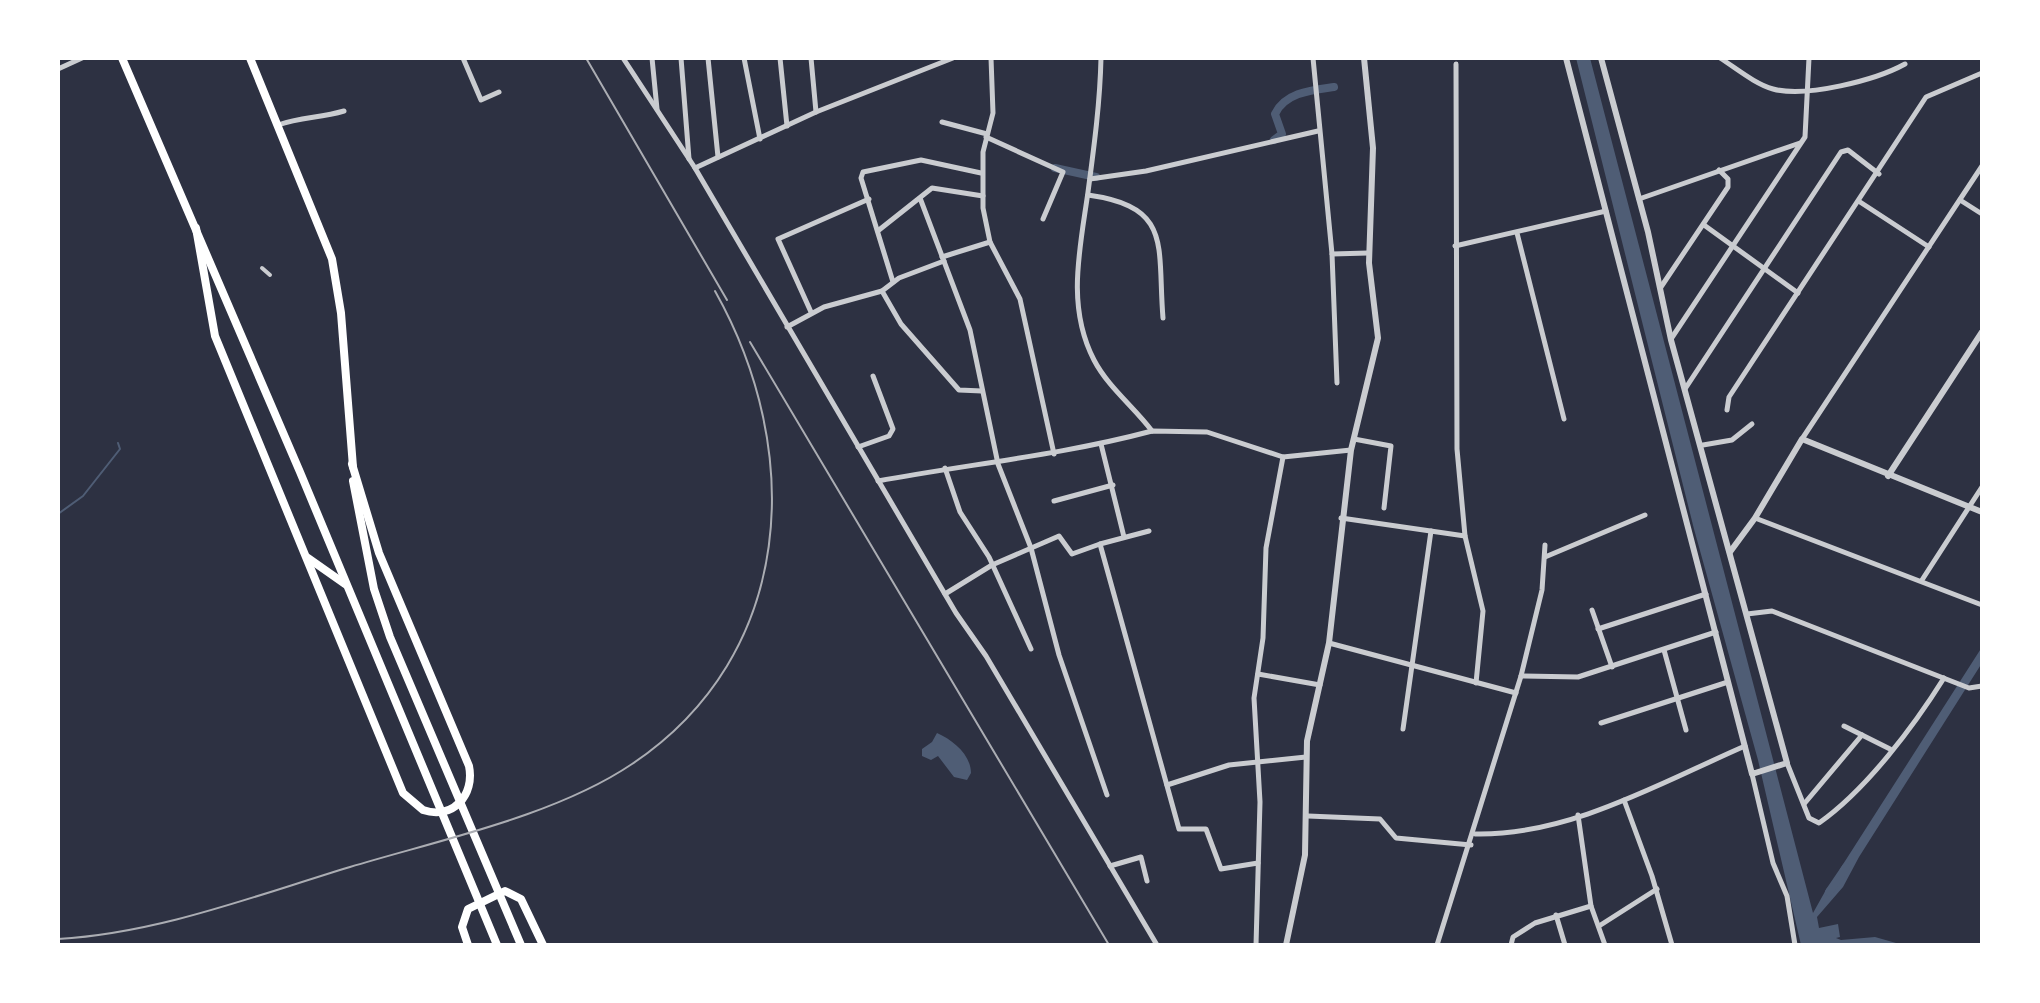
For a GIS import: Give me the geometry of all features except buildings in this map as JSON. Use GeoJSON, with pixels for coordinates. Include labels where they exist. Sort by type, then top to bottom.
{"type":"FeatureCollection","features":[{"type":"Feature","properties":{"kind":"highway"},"geometry":{"type":"LineString","coordinates":[[122,58],[497,945]]}},
{"type":"Feature","properties":{"kind":"highway"},"geometry":{"type":"LineString","coordinates":[[250,58],[332,259],[341,313],[358,519],[374,589],[411,689],[521,945]]}},
{"type":"Feature","properties":{"kind":"highway"},"geometry":{"type":"LineString","coordinates":[[196,228],[215,336],[403,793],[417,807],[430,812],[456,807],[469,789],[469,766],[379,553],[352,464]]}},
{"type":"Feature","properties":{"kind":"highway"},"geometry":{"type":"LineString","coordinates":[[307,557],[347,585]]}},
{"type":"Feature","properties":{"kind":"highway"},"geometry":{"type":"LineString","coordinates":[[468,945],[462,927],[468,909],[479,900],[505,891],[521,899],[543,945]]}},
{"type":"Feature","properties":{"kind":"street"},"geometry":{"type":"LineString","coordinates":[[58,69],[82,58]]}},
{"type":"Feature","properties":{"kind":"street"},"geometry":{"type":"LineString","coordinates":[[463,58],[481,100],[499,92]]}},
{"type":"Feature","properties":{"kind":"street"},"geometry":{"type":"LineString","coordinates":[[623,58],[695,168],[945,594],[986,656],[1157,945]]}},
{"type":"Feature","properties":{"kind":"street"},"geometry":{"type":"LineString","coordinates":[[652,58],[657,110]]}},
{"type":"Feature","properties":{"kind":"street"},"geometry":{"type":"LineString","coordinates":[[681,58],[689,160]]}},
{"type":"Feature","properties":{"kind":"street"},"geometry":{"type":"LineString","coordinates":[[708,58],[718,157]]}},
{"type":"Feature","properties":{"kind":"street"},"geometry":{"type":"LineString","coordinates":[[744,58],[760,139]]}},
{"type":"Feature","properties":{"kind":"street"},"geometry":{"type":"LineString","coordinates":[[780,58],[787,126]]}},
{"type":"Feature","properties":{"kind":"street"},"geometry":{"type":"LineString","coordinates":[[811,58],[816,112]]}},
{"type":"Feature","properties":{"kind":"street"},"geometry":{"type":"LineString","coordinates":[[695,168],[816,112],[953,58]]}},
{"type":"Feature","properties":{"kind":"street"},"geometry":{"type":"LineString","coordinates":[[991,58],[993,113],[986,135],[981,173],[990,242],[1020,299],[1054,454]]}},
{"type":"Feature","properties":{"kind":"street"},"geometry":{"type":"LineString","coordinates":[[1101,58],[1100,110],[1091,166],[1093,178],[1076,275],[1083,333],[1099,370],[1152,431]]}},
{"type":"Feature","properties":{"kind":"street"},"geometry":{"type":"LineString","coordinates":[[1313,58],[1332,254],[1337,383]]}},
{"type":"Feature","properties":{"kind":"street"},"geometry":{"type":"LineString","coordinates":[[1286,945],[1305,855],[1308,816],[1306,757],[1329,643],[1351,450],[1378,338],[1368,253],[1373,148],[1364,58]]}},
{"type":"Feature","properties":{"kind":"street"},"geometry":{"type":"LineString","coordinates":[[1566,58],[1728,682],[1755,773],[1773,863],[1787,896],[1795,945]]}},
{"type":"Feature","properties":{"kind":"street"},"geometry":{"type":"LineString","coordinates":[[1601,58],[1639,199],[1671,340],[1703,445],[1787,763],[1811,820],[1821,822],[1859,787],[1944,678]]}},
{"type":"Feature","properties":{"kind":"street"},"geometry":{"type":"LineString","coordinates":[[1720,58],[1773,89],[1808,89],[1882,76],[1905,64]]}},
{"type":"Feature","properties":{"kind":"street"},"geometry":{"type":"LineString","coordinates":[[1671,340],[1805,137],[1809,58]]}},
{"type":"Feature","properties":{"kind":"street"},"geometry":{"type":"LineString","coordinates":[[1456,64],[1457,449],[1465,536],[1483,611],[1476,683]]}},
{"type":"Feature","properties":{"kind":"street"},"geometry":{"type":"LineString","coordinates":[[1727,410],[1729,397],[1879,174],[1926,97],[1982,73]]}},
{"type":"Feature","properties":{"kind":"street"},"geometry":{"type":"LineString","coordinates":[[278,125],[300,118],[313,121],[344,111]]}},
{"type":"Feature","properties":{"kind":"street"},"geometry":{"type":"LineString","coordinates":[[942,122],[986,135],[1063,172],[1043,219]]}},
{"type":"Feature","properties":{"kind":"street"},"geometry":{"type":"LineString","coordinates":[[1093,178],[1146,171],[1318,131]]}},
{"type":"Feature","properties":{"kind":"street"},"geometry":{"type":"LineString","coordinates":[[1639,199],[1801,143]]}},
{"type":"Feature","properties":{"kind":"street"},"geometry":{"type":"LineString","coordinates":[[1685,389],[1841,152],[1848,150],[1879,174]]}},
{"type":"Feature","properties":{"kind":"street"},"geometry":{"type":"LineString","coordinates":[[893,282],[861,175],[873,168],[921,160],[981,173]]}},
{"type":"Feature","properties":{"kind":"street"},"geometry":{"type":"LineString","coordinates":[[1730,552],[1982,166]]}},
{"type":"Feature","properties":{"kind":"street"},"geometry":{"type":"LineString","coordinates":[[1660,288],[1728,187],[1728,179],[1719,170]]}},
{"type":"Feature","properties":{"kind":"street"},"geometry":{"type":"LineString","coordinates":[[879,230],[929,189],[983,196]]}},
{"type":"Feature","properties":{"kind":"street"},"geometry":{"type":"LineString","coordinates":[[1088,195],[1128,202],[1152,222],[1163,318]]}},
{"type":"Feature","properties":{"kind":"street"},"geometry":{"type":"LineString","coordinates":[[920,198],[974,345],[998,464],[1031,548],[1059,655],[1107,795]]}},
{"type":"Feature","properties":{"kind":"street"},"geometry":{"type":"LineString","coordinates":[[811,312],[778,242],[782,236],[869,199]]}},
{"type":"Feature","properties":{"kind":"street"},"geometry":{"type":"LineString","coordinates":[[1960,200],[1982,214]]}},
{"type":"Feature","properties":{"kind":"street"},"geometry":{"type":"LineString","coordinates":[[1860,202],[1929,247]]}},
{"type":"Feature","properties":{"kind":"street"},"geometry":{"type":"LineString","coordinates":[[1455,246],[1606,211]]}},
{"type":"Feature","properties":{"kind":"street"},"geometry":{"type":"LineString","coordinates":[[1704,225],[1765,266],[1798,293]]}},
{"type":"Feature","properties":{"kind":"street"},"geometry":{"type":"LineString","coordinates":[[1517,233],[1564,419]]}},
{"type":"Feature","properties":{"kind":"street"},"geometry":{"type":"LineString","coordinates":[[787,327],[811,312],[852,297],[882,291],[893,282],[943,259],[990,242]]}},
{"type":"Feature","properties":{"kind":"street"},"geometry":{"type":"LineString","coordinates":[[1332,254],[1368,253]]}},
{"type":"Feature","properties":{"kind":"street"},"geometry":{"type":"LineString","coordinates":[[262,268],[270,275]]}},
{"type":"Feature","properties":{"kind":"street"},"geometry":{"type":"LineString","coordinates":[[882,291],[901,324],[959,390],[982,391]]}},
{"type":"Feature","properties":{"kind":"street"},"geometry":{"type":"LineString","coordinates":[[1888,476],[1982,332]]}},
{"type":"Feature","properties":{"kind":"street"},"geometry":{"type":"LineString","coordinates":[[858,447],[889,436],[893,429],[873,376]]}},
{"type":"Feature","properties":{"kind":"street"},"geometry":{"type":"LineString","coordinates":[[1703,445],[1732,440],[1752,424]]}},
{"type":"Feature","properties":{"kind":"street"},"geometry":{"type":"LineString","coordinates":[[878,481],[945,468],[998,464],[1054,454],[1152,431],[1207,432],[1283,457],[1351,450]]}},
{"type":"Feature","properties":{"kind":"street"},"geometry":{"type":"LineString","coordinates":[[1354,439],[1391,446],[1384,508]]}},
{"type":"Feature","properties":{"kind":"street"},"geometry":{"type":"LineString","coordinates":[[1802,439],[1982,512]]}},
{"type":"Feature","properties":{"kind":"street"},"geometry":{"type":"LineString","coordinates":[[1101,444],[1124,537]]}},
{"type":"Feature","properties":{"kind":"street"},"geometry":{"type":"LineString","coordinates":[[1256,945],[1258,760],[1253,716],[1265,609],[1266,548],[1283,457]]}},
{"type":"Feature","properties":{"kind":"street"},"geometry":{"type":"LineString","coordinates":[[945,468],[960,512],[992,565],[1031,649]]}},
{"type":"Feature","properties":{"kind":"street"},"geometry":{"type":"LineString","coordinates":[[1054,501],[1082,490],[1113,485]]}},
{"type":"Feature","properties":{"kind":"street"},"geometry":{"type":"LineString","coordinates":[[1922,580],[1982,487]]}},
{"type":"Feature","properties":{"kind":"street"},"geometry":{"type":"LineString","coordinates":[[1545,557],[1645,515]]}},
{"type":"Feature","properties":{"kind":"street"},"geometry":{"type":"LineString","coordinates":[[1341,518],[1465,536]]}},
{"type":"Feature","properties":{"kind":"street"},"geometry":{"type":"LineString","coordinates":[[1755,518],[1982,605]]}},
{"type":"Feature","properties":{"kind":"street"},"geometry":{"type":"LineString","coordinates":[[945,594],[992,565],[1059,536],[1070,553],[1149,531]]}},
{"type":"Feature","properties":{"kind":"street"},"geometry":{"type":"LineString","coordinates":[[1403,729],[1431,531]]}},
{"type":"Feature","properties":{"kind":"street"},"geometry":{"type":"LineString","coordinates":[[1100,544],[1179,826],[1183,830],[1206,829],[1221,869],[1258,863]]}},
{"type":"Feature","properties":{"kind":"street"},"geometry":{"type":"LineString","coordinates":[[1437,945],[1475,834],[1521,676],[1542,590],[1545,545]]}},
{"type":"Feature","properties":{"kind":"street"},"geometry":{"type":"LineString","coordinates":[[1598,629],[1706,594]]}},
{"type":"Feature","properties":{"kind":"street"},"geometry":{"type":"LineString","coordinates":[[1592,610],[1612,667]]}},
{"type":"Feature","properties":{"kind":"street"},"geometry":{"type":"LineString","coordinates":[[1747,614],[1772,611],[1969,688],[1982,686]]}},
{"type":"Feature","properties":{"kind":"street"},"geometry":{"type":"LineString","coordinates":[[1521,676],[1570,679],[1716,632]]}},
{"type":"Feature","properties":{"kind":"street"},"geometry":{"type":"LineString","coordinates":[[1329,643],[1516,693]]}},
{"type":"Feature","properties":{"kind":"street"},"geometry":{"type":"LineString","coordinates":[[1664,650],[1686,730]]}},
{"type":"Feature","properties":{"kind":"street"},"geometry":{"type":"LineString","coordinates":[[1258,674],[1320,685]]}},
{"type":"Feature","properties":{"kind":"street"},"geometry":{"type":"LineString","coordinates":[[1601,723],[1728,682]]}},
{"type":"Feature","properties":{"kind":"street"},"geometry":{"type":"LineString","coordinates":[[1844,726],[1890,749]]}},
{"type":"Feature","properties":{"kind":"street"},"geometry":{"type":"LineString","coordinates":[[1804,804],[1862,735]]}},
{"type":"Feature","properties":{"kind":"street"},"geometry":{"type":"LineString","coordinates":[[1475,834],[1519,831],[1578,815],[1624,800],[1745,746]]}},
{"type":"Feature","properties":{"kind":"street"},"geometry":{"type":"LineString","coordinates":[[1167,785],[1219,768],[1258,760],[1306,757]]}},
{"type":"Feature","properties":{"kind":"street"},"geometry":{"type":"LineString","coordinates":[[1755,773],[1787,763]]}},
{"type":"Feature","properties":{"kind":"street"},"geometry":{"type":"LineString","coordinates":[[1624,800],[1657,889],[1672,945]]}},
{"type":"Feature","properties":{"kind":"street"},"geometry":{"type":"LineString","coordinates":[[1578,815],[1591,906],[1605,945]]}},
{"type":"Feature","properties":{"kind":"street"},"geometry":{"type":"LineString","coordinates":[[1308,816],[1380,819],[1396,838],[1471,845]]}},
{"type":"Feature","properties":{"kind":"street"},"geometry":{"type":"LineString","coordinates":[[1110,866],[1141,857],[1147,881]]}},
{"type":"Feature","properties":{"kind":"street"},"geometry":{"type":"LineString","coordinates":[[1599,926],[1657,889]]}},
{"type":"Feature","properties":{"kind":"street"},"geometry":{"type":"LineString","coordinates":[[1511,945],[1517,933],[1556,915],[1591,906]]}},
{"type":"Feature","properties":{"kind":"street"},"geometry":{"type":"LineString","coordinates":[[1556,915],[1565,945]]}},
{"type":"Feature","properties":{"kind":"water"},"geometry":{"type":"Polygon","coordinates":[[[1576,58],[1590,58],[1813,913],[1827,888],[1836,883],[1840,869],[1982,647],[1982,663],[1843,887],[1817,917],[1819,928],[1838,924],[1840,937],[1836,938],[1841,940],[1875,937],[1903,945],[1801,945],[1758,760],[1694,529],[1576,58]]]}},
{"type":"Feature","properties":{"kind":"water"},"geometry":{"type":"Polygon","coordinates":[[[937,733],[955,744],[968,760],[971,773],[967,780],[954,777],[938,756],[931,760],[922,756],[922,749],[932,742],[937,733]]]}},
{"type":"Feature","properties":{"kind":"waterway"},"geometry":{"type":"LineString","coordinates":[[1274,140],[1282,134],[1275,114],[1285,101],[1300,93],[1334,87]]}},
{"type":"Feature","properties":{"kind":"waterway"},"geometry":{"type":"LineString","coordinates":[[1055,168],[1096,177]]}},
{"type":"Feature","properties":{"kind":"waterway"},"geometry":{"type":"LineString","coordinates":[[58,514],[83,496],[120,449],[118,443]]}},
{"type":"Feature","properties":{"kind":"waterway"},"geometry":{"type":"LineString","coordinates":[[1829,892],[1846,867]]}},
{"type":"Feature","properties":{"kind":"tram line"},"geometry":{"type":"LineString","coordinates":[[586,58],[727,300]]}},
{"type":"Feature","properties":{"kind":"tram line"},"geometry":{"type":"LineString","coordinates":[[58,939],[133,929],[206,912],[496,825],[601,782],[632,764],[686,719],[727,666],[754,608],[769,546],[772,482],[763,417],[744,353],[715,291]]}},
{"type":"Feature","properties":{"kind":"tram line"},"geometry":{"type":"LineString","coordinates":[[750,342],[1109,945]]}}]}
